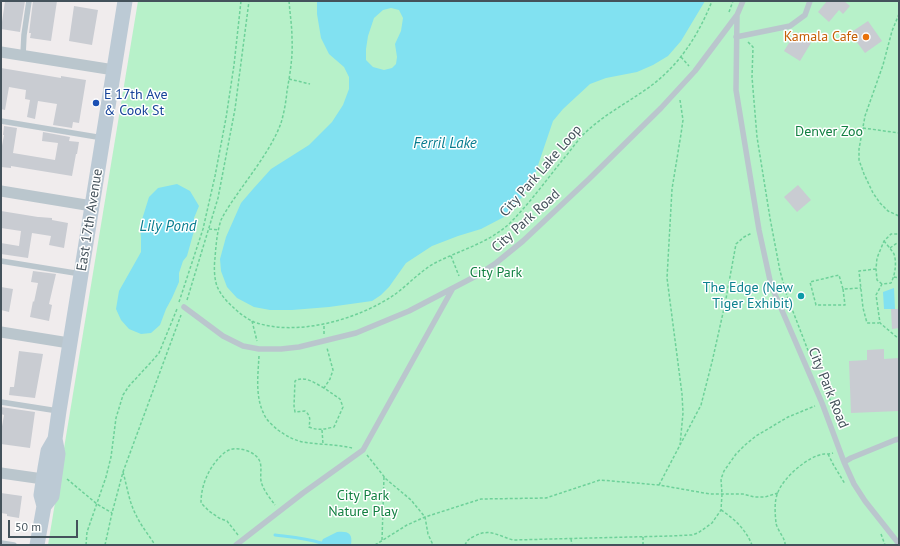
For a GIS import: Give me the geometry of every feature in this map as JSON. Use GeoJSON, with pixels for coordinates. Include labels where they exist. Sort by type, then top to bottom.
{"type":"FeatureCollection","features":[{"type":"Feature","properties":{"kind":"main road","name":"East 17th Avenue"},"geometry":{"type":"LineString","coordinates":[[44,506],[52,496],[58,454],[55,439],[59,411],[125,1]]}},
{"type":"Feature","properties":{"kind":"main road","name":"East 17th Avenue"},"geometry":{"type":"LineString","coordinates":[[37,545],[44,506],[41,495],[43,480],[48,451],[55,439]]}},
{"type":"Feature","properties":{"kind":"street"},"geometry":{"type":"LineString","coordinates":[[1,52],[114,70]]}},
{"type":"Feature","properties":{"kind":"street"},"geometry":{"type":"LineString","coordinates":[[1,191],[92,206]]}},
{"type":"Feature","properties":{"kind":"street"},"geometry":{"type":"LineString","coordinates":[[1,332],[69,344]]}},
{"type":"Feature","properties":{"kind":"street"},"geometry":{"type":"LineString","coordinates":[[1,473],[43,480]]}},
{"type":"Feature","properties":{"kind":"lane"},"geometry":{"type":"LineString","coordinates":[[23,55],[24,35],[29,1]]}},
{"type":"Feature","properties":{"kind":"lane","name":"City Park Road"},"geometry":{"type":"LineString","coordinates":[[184,307],[223,336],[243,346],[259,349],[281,350],[356,333],[408,311],[476,276],[496,263],[523,241],[661,108],[695,71],[737,15],[743,1]]}},
{"type":"Feature","properties":{"kind":"lane"},"geometry":{"type":"LineString","coordinates":[[736,37],[790,26],[805,15],[810,1]]}},
{"type":"Feature","properties":{"kind":"lane","name":"City Park Road"},"geometry":{"type":"LineString","coordinates":[[737,15],[736,90],[759,230],[771,285],[822,402],[844,462],[854,484],[865,501],[899,544]]}},
{"type":"Feature","properties":{"kind":"lane"},"geometry":{"type":"LineString","coordinates":[[1,121],[103,138]]}},
{"type":"Feature","properties":{"kind":"lane"},"geometry":{"type":"LineString","coordinates":[[1,261],[81,274]]}},
{"type":"Feature","properties":{"kind":"lane"},"geometry":{"type":"LineString","coordinates":[[236,545],[303,493],[363,450],[453,288]]}},
{"type":"Feature","properties":{"kind":"lane"},"geometry":{"type":"LineString","coordinates":[[1,402],[59,411]]}},
{"type":"Feature","properties":{"kind":"lane"},"geometry":{"type":"LineString","coordinates":[[844,462],[899,439]]}},
{"type":"Feature","properties":{"kind":"lane"},"geometry":{"type":"LineString","coordinates":[[1,543],[14,545]]}},
{"type":"Feature","properties":{"kind":"path"},"geometry":{"type":"LineString","coordinates":[[179,302],[203,229],[217,168],[234,65],[241,1]]}},
{"type":"Feature","properties":{"kind":"path"},"geometry":{"type":"LineString","coordinates":[[105,545],[123,472],[184,307],[218,198],[235,109],[249,1]]}},
{"type":"Feature","properties":{"kind":"path","name":"City Park Lake Loop"},"geometry":{"type":"LineString","coordinates":[[289,1],[292,54],[284,109],[280,124],[273,140],[222,220],[216,242],[214,267],[216,285],[227,302],[238,312],[252,321],[272,326],[285,327],[304,327],[324,324],[367,310],[394,295],[433,264],[497,234],[510,223],[531,199],[586,132],[653,84],[681,57],[694,39],[712,1]]}},
{"type":"Feature","properties":{"kind":"path"},"geometry":{"type":"LineString","coordinates":[[899,14],[892,31],[883,65],[865,116],[859,149],[859,160],[873,193],[888,211],[899,216]]}},
{"type":"Feature","properties":{"kind":"path"},"geometry":{"type":"LineString","coordinates":[[748,42],[753,47],[752,77],[757,137],[780,271],[787,296],[806,342],[810,356]]}},
{"type":"Feature","properties":{"kind":"path"},"geometry":{"type":"LineString","coordinates":[[681,57],[695,71]]}},
{"type":"Feature","properties":{"kind":"path"},"geometry":{"type":"LineString","coordinates":[[289,79],[310,84]]}},
{"type":"Feature","properties":{"kind":"path"},"geometry":{"type":"LineString","coordinates":[[680,100],[683,120],[682,134],[672,189],[667,278],[682,394],[683,413],[680,445]]}},
{"type":"Feature","properties":{"kind":"path"},"geometry":{"type":"LineString","coordinates":[[862,128],[899,133]]}},
{"type":"Feature","properties":{"kind":"path"},"geometry":{"type":"LineString","coordinates":[[209,228],[219,230]]}},
{"type":"Feature","properties":{"kind":"path"},"geometry":{"type":"LineString","coordinates":[[659,485],[701,405],[720,326],[736,244],[744,237],[759,230]]}},
{"type":"Feature","properties":{"kind":"path"},"geometry":{"type":"LineString","coordinates":[[884,240],[894,256],[895,262],[894,277],[891,283],[882,284],[877,280],[877,258],[884,240],[891,234],[899,234]]}},
{"type":"Feature","properties":{"kind":"path"},"geometry":{"type":"LineString","coordinates":[[890,248],[899,244]]}},
{"type":"Feature","properties":{"kind":"path"},"geometry":{"type":"LineString","coordinates":[[451,256],[462,283]]}},
{"type":"Feature","properties":{"kind":"path"},"geometry":{"type":"LineString","coordinates":[[876,269],[859,271],[863,308],[867,323],[880,323],[899,339]]}},
{"type":"Feature","properties":{"kind":"path"},"geometry":{"type":"LineString","coordinates":[[839,274],[843,289],[845,305],[816,305],[810,282],[839,274]]}},
{"type":"Feature","properties":{"kind":"path"},"geometry":{"type":"LineString","coordinates":[[894,277],[899,278]]}},
{"type":"Feature","properties":{"kind":"path"},"geometry":{"type":"LineString","coordinates":[[880,323],[876,295],[882,284]]}},
{"type":"Feature","properties":{"kind":"path"},"geometry":{"type":"LineString","coordinates":[[843,289],[861,288]]}},
{"type":"Feature","properties":{"kind":"path"},"geometry":{"type":"LineString","coordinates":[[86,545],[87,532],[108,472],[116,418],[123,395],[129,386],[159,353],[177,309]]}},
{"type":"Feature","properties":{"kind":"path"},"geometry":{"type":"LineString","coordinates":[[252,321],[259,349],[258,383],[260,402],[264,416],[287,437],[301,442],[322,445],[342,445],[363,450],[384,476],[411,500],[425,517],[428,534],[433,545]]}},
{"type":"Feature","properties":{"kind":"path"},"geometry":{"type":"LineString","coordinates":[[324,324],[325,340],[333,370],[330,379],[324,388]]}},
{"type":"Feature","properties":{"kind":"path"},"geometry":{"type":"LineString","coordinates":[[298,379],[308,380],[324,388],[340,399],[343,407],[334,427],[322,430],[309,427],[309,414],[305,411],[295,412],[295,381],[298,379]]}},
{"type":"Feature","properties":{"kind":"path"},"geometry":{"type":"LineString","coordinates":[[826,390],[832,404]]}},
{"type":"Feature","properties":{"kind":"path"},"geometry":{"type":"LineString","coordinates":[[465,545],[470,538],[480,533],[487,532],[513,540],[682,536],[698,533],[712,523],[721,510],[721,479],[724,471],[736,454],[756,436],[788,417],[807,410],[822,402]]}},
{"type":"Feature","properties":{"kind":"path"},"geometry":{"type":"LineString","coordinates":[[322,430],[322,445]]}},
{"type":"Feature","properties":{"kind":"path"},"geometry":{"type":"LineString","coordinates":[[242,540],[226,521],[209,511],[201,503],[201,494],[211,467],[221,456],[229,450],[238,449],[249,451],[256,455],[260,462],[261,481],[264,488],[280,511]]}},
{"type":"Feature","properties":{"kind":"path"},"geometry":{"type":"LineString","coordinates":[[785,545],[777,525],[775,512],[778,493],[785,481],[800,467],[812,459],[823,454],[832,454],[840,451]]}},
{"type":"Feature","properties":{"kind":"path"},"geometry":{"type":"LineString","coordinates":[[123,472],[135,514],[155,545]]}},
{"type":"Feature","properties":{"kind":"path"},"geometry":{"type":"LineString","coordinates":[[382,540],[384,476]]}},
{"type":"Feature","properties":{"kind":"path"},"geometry":{"type":"LineString","coordinates":[[375,545],[407,525],[425,517],[481,500],[546,498],[600,480],[659,485],[710,494],[744,494],[754,497],[765,497],[778,493]]}},
{"type":"Feature","properties":{"kind":"path"},"geometry":{"type":"LineString","coordinates":[[71,483],[97,504],[112,513]]}},
{"type":"Feature","properties":{"kind":"path"},"geometry":{"type":"LineString","coordinates":[[721,510],[738,523],[752,545]]}},
{"type":"Feature","properties":{"kind":"path"},"geometry":{"type":"LineString","coordinates":[[643,537],[643,545]]}},
{"type":"Feature","properties":{"kind":"path"},"geometry":{"type":"LineString","coordinates":[[571,539],[572,545]]}},
{"type":"Feature","properties":{"kind":"path"},"geometry":{"type":"LineString","coordinates":[[601,545],[613,545]]}},
{"type":"Feature","properties":{"kind":"green space","name":"City Park"},"geometry":{"type":"Polygon","coordinates":[[[138,1],[899,1],[899,545],[48,545],[138,1]]]}},
{"type":"Feature","properties":{"kind":"water","name":"Ferril Lake"},"geometry":{"type":"Polygon","coordinates":[[[317,1],[705,1],[681,41],[668,56],[637,72],[606,78],[590,84],[563,109],[553,121],[534,177],[523,196],[504,217],[481,229],[432,246],[406,263],[389,287],[372,301],[329,307],[270,310],[254,307],[237,298],[227,287],[221,271],[220,259],[226,237],[241,203],[271,169],[309,145],[332,122],[343,105],[349,89],[349,77],[344,67],[329,54],[321,38],[317,14],[317,1]],[[391,8],[383,10],[374,18],[368,36],[366,49],[366,60],[373,67],[384,70],[392,68],[396,64],[397,57],[395,44],[401,31],[403,18],[399,10],[391,8]]]}},
{"type":"Feature","properties":{"kind":"water","name":"Lily Pond"},"geometry":{"type":"Polygon","coordinates":[[[177,184],[190,191],[199,206],[194,218],[194,231],[187,256],[183,261],[179,273],[179,282],[160,325],[151,333],[141,334],[129,329],[121,320],[116,309],[119,291],[141,252],[140,226],[149,197],[158,188],[177,184]]]}},
{"type":"Feature","properties":{"kind":"water"},"geometry":{"type":"Polygon","coordinates":[[[894,288],[895,309],[884,309],[883,292],[894,288]]]}},
{"type":"Feature","properties":{"kind":"water"},"geometry":{"type":"Polygon","coordinates":[[[337,532],[349,534],[351,538],[351,545],[324,545],[321,543],[323,539],[337,532]]]}},
{"type":"Feature","properties":{"kind":"building"},"geometry":{"type":"Polygon","coordinates":[[[5,1],[25,1],[20,32],[1,29],[5,1]]]}},
{"type":"Feature","properties":{"kind":"building"},"geometry":{"type":"Polygon","coordinates":[[[33,1],[57,1],[51,41],[30,38],[31,33],[29,33],[33,1]]]}},
{"type":"Feature","properties":{"kind":"building"},"geometry":{"type":"Polygon","coordinates":[[[827,1],[844,1],[850,6],[843,14],[839,10],[829,22],[818,12],[827,1]]]}},
{"type":"Feature","properties":{"kind":"building"},"geometry":{"type":"Polygon","coordinates":[[[74,6],[98,10],[92,45],[69,41],[74,6]]]}},
{"type":"Feature","properties":{"kind":"building"},"geometry":{"type":"Polygon","coordinates":[[[868,21],[882,41],[865,53],[850,33],[868,21]]]}},
{"type":"Feature","properties":{"kind":"building"},"geometry":{"type":"Polygon","coordinates":[[[795,33],[811,43],[800,61],[784,51],[795,33]]]}},
{"type":"Feature","properties":{"kind":"building"},"geometry":{"type":"Polygon","coordinates":[[[1,68],[61,78],[61,76],[86,80],[79,123],[73,122],[72,128],[53,125],[57,104],[38,101],[35,119],[27,117],[30,100],[25,99],[26,90],[9,87],[5,110],[1,109],[1,68]]]}},
{"type":"Feature","properties":{"kind":"building"},"geometry":{"type":"Polygon","coordinates":[[[4,126],[17,128],[13,153],[55,160],[58,143],[42,141],[43,132],[70,137],[69,141],[79,142],[72,176],[11,166],[11,168],[1,167],[4,126]]]}},
{"type":"Feature","properties":{"kind":"building"},"geometry":{"type":"Polygon","coordinates":[[[798,185],[811,200],[797,212],[784,197],[798,185]]]}},
{"type":"Feature","properties":{"kind":"building"},"geometry":{"type":"Polygon","coordinates":[[[1,211],[52,218],[52,220],[68,223],[64,248],[49,245],[51,236],[32,233],[28,258],[1,254],[1,243],[19,246],[21,231],[1,228],[1,211]]]}},
{"type":"Feature","properties":{"kind":"building"},"geometry":{"type":"Polygon","coordinates":[[[33,271],[56,274],[49,304],[52,305],[49,321],[30,317],[38,283],[31,282],[33,271]]]}},
{"type":"Feature","properties":{"kind":"building"},"geometry":{"type":"Polygon","coordinates":[[[1,287],[13,289],[9,312],[1,310],[1,287]]]}},
{"type":"Feature","properties":{"kind":"building"},"geometry":{"type":"Polygon","coordinates":[[[891,309],[899,309],[899,328],[892,329],[891,309]]]}},
{"type":"Feature","properties":{"kind":"building"},"geometry":{"type":"Polygon","coordinates":[[[884,349],[884,359],[899,358],[899,411],[851,413],[849,361],[867,360],[867,350],[884,349]]]}},
{"type":"Feature","properties":{"kind":"building"},"geometry":{"type":"Polygon","coordinates":[[[19,351],[43,354],[35,398],[9,395],[10,387],[14,387],[19,351]]]}},
{"type":"Feature","properties":{"kind":"building"},"geometry":{"type":"Polygon","coordinates":[[[1,407],[35,412],[30,448],[1,444],[1,432],[4,415],[1,414],[1,407]]]}},
{"type":"Feature","properties":{"kind":"building"},"geometry":{"type":"Polygon","coordinates":[[[1,493],[22,496],[19,518],[7,516],[7,514],[1,513],[1,493]]]}},
{"type":"Feature","properties":{"kind":"waterway"},"geometry":{"type":"LineString","coordinates":[[275,535],[321,543]]}},
{"type":"Feature","properties":{"kind":"place","name":"Kamala Cafe"},"geometry":{"type":"Point","coordinates":[866,37]}},
{"type":"Feature","properties":{"kind":"place","name":"E 17th Ave & Cook St"},"geometry":{"type":"Point","coordinates":[96,103]}},
{"type":"Feature","properties":{"kind":"place","name":"The Edge (New Tiger Exhibit)"},"geometry":{"type":"Point","coordinates":[801,296]}},
{"type":"Feature","properties":{"kind":"park label","name":"Denver Zoo"},"geometry":{"type":"Point","coordinates":[829,132]}},
{"type":"Feature","properties":{"kind":"park label","name":"City Park Nature Play"},"geometry":{"type":"Point","coordinates":[363,504]}}]}
